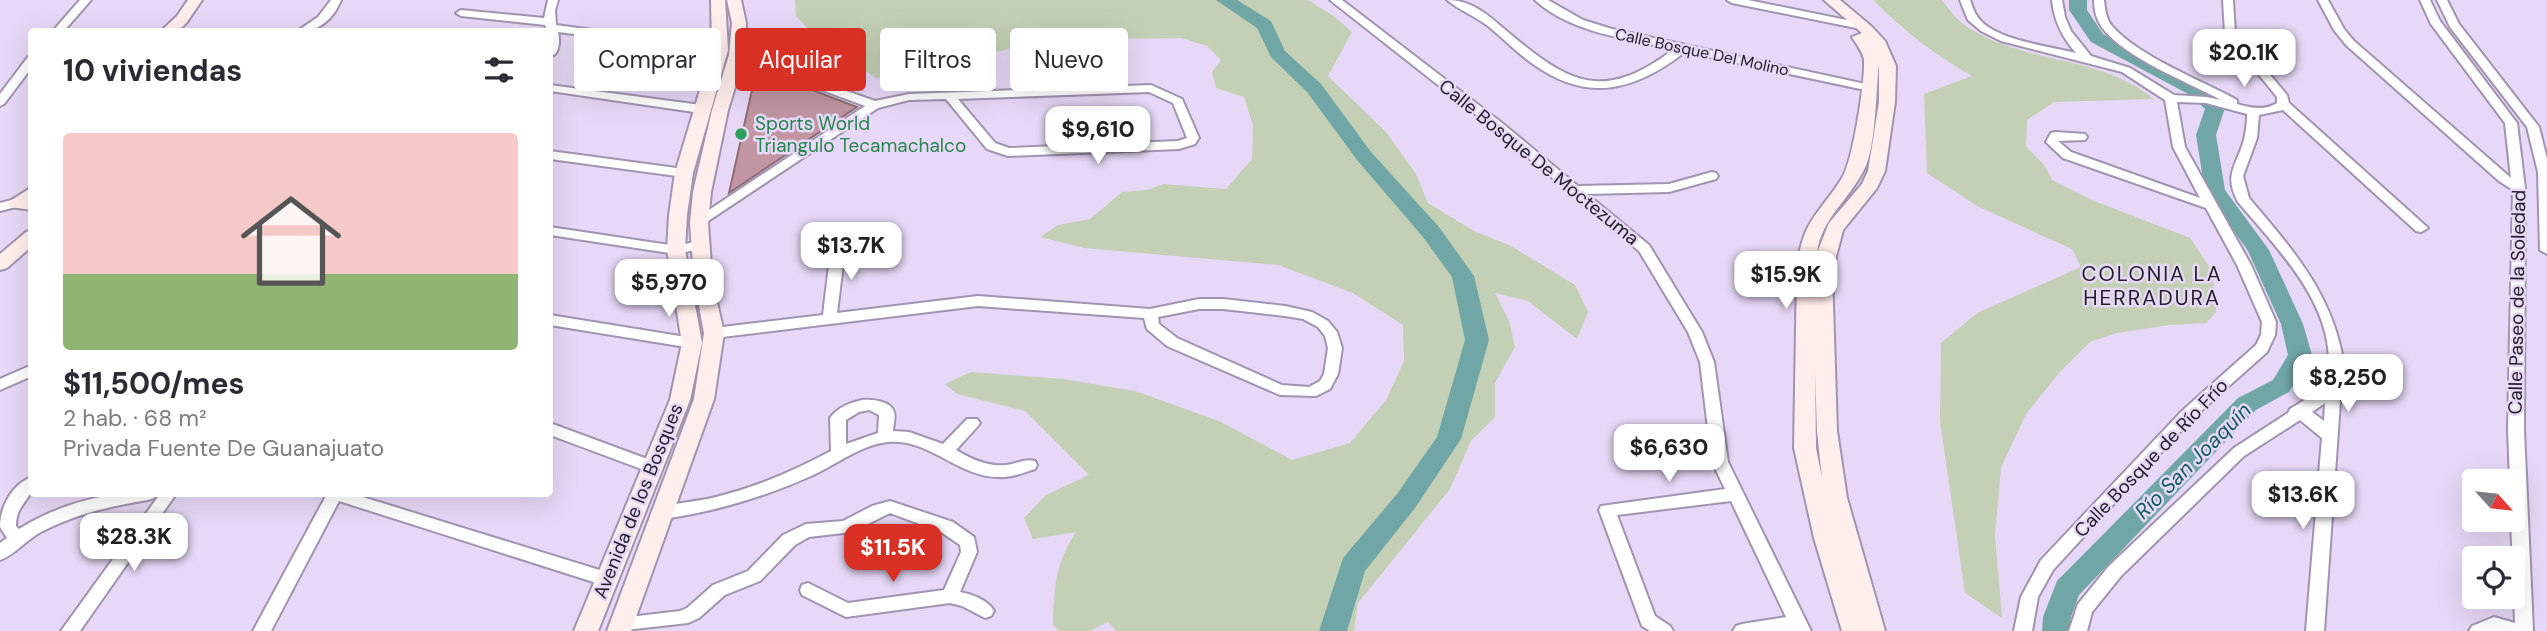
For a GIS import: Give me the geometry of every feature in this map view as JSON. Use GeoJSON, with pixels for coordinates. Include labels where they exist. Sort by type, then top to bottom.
{"type":"FeatureCollection","features":[{"type":"Feature","properties":{"kind":"main road"},"geometry":{"type":"LineString","coordinates":[[160,28],[182,0]]}},
{"type":"Feature","properties":{"kind":"main road"},"geometry":{"type":"LineString","coordinates":[[172,28],[182,19],[195,0]]}},
{"type":"Feature","properties":{"kind":"main road","name":"Avenida de los Bosques"},"geometry":{"type":"LineString","coordinates":[[620,628],[704,399],[714,333],[699,245],[699,223],[702,192],[720,110],[728,52],[718,0]]}},
{"type":"Feature","properties":{"kind":"main road","name":"Avenida de los Bosques"},"geometry":{"type":"LineString","coordinates":[[586,631],[680,400],[692,343],[676,250],[684,173],[701,109],[739,23],[734,0]]}},
{"type":"Feature","properties":{"kind":"main road"},"geometry":{"type":"LineString","coordinates":[[1817,0],[1863,40],[1872,59],[1860,158],[1851,178],[1817,223],[1809,244],[1807,268],[1805,448],[1825,538],[1854,631]]}},
{"type":"Feature","properties":{"kind":"main road"},"geometry":{"type":"LineString","coordinates":[[1831,0],[1866,27],[1889,61],[1891,77],[1879,166],[1870,185],[1835,227],[1826,248],[1823,272],[1827,430],[1836,498],[1873,631]]}},
{"type":"Feature","properties":{"kind":"main road"},"geometry":{"type":"LineString","coordinates":[[0,264],[28,240]]}},
{"type":"Feature","properties":{"kind":"main road"},"geometry":{"type":"LineString","coordinates":[[0,270],[28,249]]}},
{"type":"Feature","properties":{"kind":"street"},"geometry":{"type":"LineString","coordinates":[[61,28],[86,0]]}},
{"type":"Feature","properties":{"kind":"street"},"geometry":{"type":"LineString","coordinates":[[309,28],[331,12],[336,0]]}},
{"type":"Feature","properties":{"kind":"street"},"geometry":{"type":"LineString","coordinates":[[551,28],[550,7],[553,0]]}},
{"type":"Feature","properties":{"kind":"street","name":"Calle Bosque De Moctezuma"},"geometry":{"type":"LineString","coordinates":[[1335,0],[1477,110],[1644,248],[1689,320],[1707,362],[1720,462],[1800,627]]}},
{"type":"Feature","properties":{"kind":"street"},"geometry":{"type":"LineString","coordinates":[[1452,0],[1485,18],[1548,69],[1576,81],[1605,85],[1634,81],[1659,68],[1682,49]]}},
{"type":"Feature","properties":{"kind":"street","name":"Calle Bosque Del Molino"},"geometry":{"type":"LineString","coordinates":[[1540,0],[1579,22],[1682,49],[1870,88]]}},
{"type":"Feature","properties":{"kind":"street"},"geometry":{"type":"LineString","coordinates":[[1732,0],[1866,27]]}},
{"type":"Feature","properties":{"kind":"street"},"geometry":{"type":"LineString","coordinates":[[1965,0],[1972,18],[1985,29],[2005,39],[2086,57],[2126,71],[2171,98],[2206,100],[2253,112],[2269,111],[2283,104]]}},
{"type":"Feature","properties":{"kind":"street"},"geometry":{"type":"LineString","coordinates":[[2057,0],[2058,16],[2066,35],[2086,57]]}},
{"type":"Feature","properties":{"kind":"street"},"geometry":{"type":"LineString","coordinates":[[2099,0],[2099,10],[2108,29],[2144,54],[2253,112]]}},
{"type":"Feature","properties":{"kind":"street"},"geometry":{"type":"LineString","coordinates":[[2228,0],[2230,33],[2276,86],[2283,97],[2283,104],[2421,228]]}},
{"type":"Feature","properties":{"kind":"street"},"geometry":{"type":"LineString","coordinates":[[2323,0],[2339,30],[2350,43],[2477,156],[2519,188]]}},
{"type":"Feature","properties":{"kind":"street","name":"Calle Paseo de la Soledad"},"geometry":{"type":"LineString","coordinates":[[2425,0],[2435,22],[2511,123],[2518,166],[2515,430],[2524,631]]}},
{"type":"Feature","properties":{"kind":"street","name":"Calle Paseo de la Soledad"},"geometry":{"type":"LineString","coordinates":[[2442,0],[2454,25],[2533,127],[2544,172],[2547,250]]}},
{"type":"Feature","properties":{"kind":"street"},"geometry":{"type":"LineString","coordinates":[[461,13],[728,52],[874,105]]}},
{"type":"Feature","properties":{"kind":"street"},"geometry":{"type":"LineString","coordinates":[[0,102],[28,65]]}},
{"type":"Feature","properties":{"kind":"street"},"geometry":{"type":"LineString","coordinates":[[553,88],[701,109]]}},
{"type":"Feature","properties":{"kind":"street"},"geometry":{"type":"LineString","coordinates":[[699,223],[874,105],[909,97],[1151,88],[1178,101],[1193,138],[1179,145],[1008,152],[991,146],[950,97]]}},
{"type":"Feature","properties":{"kind":"street","name":"Calle Bosque de Río Frío"},"geometry":{"type":"LineString","coordinates":[[2023,631],[2030,597],[2047,565],[2187,415],[2262,348],[2268,335],[2269,322],[2264,310],[2212,205],[2179,147],[2171,98]]}},
{"type":"Feature","properties":{"kind":"street"},"geometry":{"type":"LineString","coordinates":[[2257,132],[2269,111]]}},
{"type":"Feature","properties":{"kind":"street"},"geometry":{"type":"LineString","coordinates":[[2253,112],[2250,142],[2235,170],[2236,183],[2243,199],[2316,292],[2334,336],[2336,359],[2328,434],[2315,631]]}},
{"type":"Feature","properties":{"kind":"street"},"geometry":{"type":"LineString","coordinates":[[2511,123],[2547,129]]}},
{"type":"Feature","properties":{"kind":"street"},"geometry":{"type":"LineString","coordinates":[[2081,137],[2055,136],[2052,142],[2067,155],[2212,205]]}},
{"type":"Feature","properties":{"kind":"street"},"geometry":{"type":"LineString","coordinates":[[553,155],[684,173]]}},
{"type":"Feature","properties":{"kind":"street"},"geometry":{"type":"LineString","coordinates":[[2477,156],[2518,166]]}},
{"type":"Feature","properties":{"kind":"street"},"geometry":{"type":"LineString","coordinates":[[1575,190],[1669,188],[1712,176]]}},
{"type":"Feature","properties":{"kind":"street"},"geometry":{"type":"LineString","coordinates":[[553,231],[676,250],[699,245]]}},
{"type":"Feature","properties":{"kind":"street"},"geometry":{"type":"LineString","coordinates":[[829,320],[839,240]]}},
{"type":"Feature","properties":{"kind":"street"},"geometry":{"type":"LineString","coordinates":[[714,333],[978,301],[1150,314],[1211,304],[1307,315],[1323,324],[1332,335],[1335,348],[1331,374],[1325,385],[1311,393],[1280,390],[1172,342],[1152,326],[1150,314]]}},
{"type":"Feature","properties":{"kind":"street"},"geometry":{"type":"LineString","coordinates":[[553,320],[692,343]]}},
{"type":"Feature","properties":{"kind":"street"},"geometry":{"type":"LineString","coordinates":[[0,385],[28,372]]}},
{"type":"Feature","properties":{"kind":"street"},"geometry":{"type":"LineString","coordinates":[[2078,631],[2084,609],[2115,571],[2239,452],[2332,391]]}},
{"type":"Feature","properties":{"kind":"street"},"geometry":{"type":"LineString","coordinates":[[839,454],[838,418],[852,407],[879,406],[884,409],[887,413],[885,436]]}},
{"type":"Feature","properties":{"kind":"street"},"geometry":{"type":"LineString","coordinates":[[2295,413],[2308,416],[2322,425],[2328,434]]}},
{"type":"Feature","properties":{"kind":"street"},"geometry":{"type":"LineString","coordinates":[[946,452],[972,423]]}},
{"type":"Feature","properties":{"kind":"street"},"geometry":{"type":"LineString","coordinates":[[553,430],[652,467]]}},
{"type":"Feature","properties":{"kind":"street"},"geometry":{"type":"LineString","coordinates":[[663,513],[697,507],[786,480],[839,454],[885,436],[913,439],[990,471],[1006,472],[1029,466]]}},
{"type":"Feature","properties":{"kind":"street"},"geometry":{"type":"LineString","coordinates":[[16,538],[8,527],[9,512],[28,488]]}},
{"type":"Feature","properties":{"kind":"street"},"geometry":{"type":"LineString","coordinates":[[1664,631],[1648,621],[1607,510],[1735,494]]}},
{"type":"Feature","properties":{"kind":"street"},"geometry":{"type":"LineString","coordinates":[[0,553],[16,538],[86,507],[134,497]]}},
{"type":"Feature","properties":{"kind":"street"},"geometry":{"type":"LineString","coordinates":[[70,631],[166,497]]}},
{"type":"Feature","properties":{"kind":"street"},"geometry":{"type":"LineString","coordinates":[[262,631],[333,497]]}},
{"type":"Feature","properties":{"kind":"street"},"geometry":{"type":"LineString","coordinates":[[345,497],[606,579]]}},
{"type":"Feature","properties":{"kind":"street"},"geometry":{"type":"LineString","coordinates":[[620,628],[682,618],[703,607],[719,590],[754,576],[789,540],[806,531],[846,527],[878,510],[890,507],[947,527],[968,542],[969,552],[950,596]]}},
{"type":"Feature","properties":{"kind":"street"},"geometry":{"type":"LineString","coordinates":[[808,590],[846,610],[950,596],[985,611]]}},
{"type":"Feature","properties":{"kind":"street"},"geometry":{"type":"LineString","coordinates":[[2478,631],[2494,624],[2518,631]]}},
{"type":"Feature","properties":{"kind":"street"},"geometry":{"type":"LineString","coordinates":[[1742,631],[1800,627]]}},
{"type":"Feature","properties":{"kind":"green space"},"geometry":{"type":"Polygon","coordinates":[[[795,0],[1308,0],[1335,17],[1352,32],[1328,76],[1386,132],[1416,174],[1428,203],[1474,231],[1511,246],[1575,285],[1588,312],[1577,339],[1528,301],[1495,293],[1509,321],[1515,347],[1495,383],[1495,417],[1471,441],[1450,489],[1358,603],[1354,631],[1116,631],[1108,622],[1090,631],[1059,631],[1053,625],[1057,576],[1076,532],[1033,539],[1024,518],[1046,495],[1089,475],[1025,411],[957,394],[945,384],[971,372],[1063,379],[1135,391],[1219,421],[1292,460],[1350,443],[1386,400],[1404,361],[1403,325],[1353,293],[1278,265],[1084,248],[1040,237],[1058,225],[1090,219],[1122,192],[1147,190],[1163,184],[1226,189],[1252,159],[1253,125],[1244,97],[1216,88],[1212,72],[1221,60],[1207,46],[1181,38],[1128,39],[1128,28],[1010,28],[1010,49],[996,52],[996,28],[880,28],[880,78],[876,78],[866,71],[866,28],[807,28],[796,16],[795,0]]]}},
{"type":"Feature","properties":{"kind":"green space"},"geometry":{"type":"Polygon","coordinates":[[[1873,0],[1942,0],[1960,22],[1985,37],[2009,47],[2109,74],[2132,84],[2154,99],[2054,102],[2027,120],[2026,146],[2045,166],[2052,180],[2092,200],[2190,238],[2212,271],[2216,312],[2206,323],[2169,325],[2117,333],[2090,342],[2059,373],[2026,414],[2001,468],[1995,535],[2002,618],[1965,593],[1940,421],[1941,343],[1977,313],[2081,267],[2072,249],[1979,207],[1927,173],[1924,94],[1972,76],[1920,41],[1873,0]]]}},
{"type":"Feature","properties":{"kind":"building"},"geometry":{"type":"Polygon","coordinates":[[[752,91],[815,91],[857,107],[729,193],[752,91]]]}},
{"type":"Feature","properties":{"kind":"waterway"},"geometry":{"type":"LineString","coordinates":[[1225,0],[1265,25],[1277,53],[1314,88],[1364,156],[1431,232],[1463,276],[1477,340],[1449,439],[1406,501],[1353,566],[1333,631]]}},
{"type":"Feature","properties":{"kind":"waterway","name":"Río San Joaquín"},"geometry":{"type":"LineString","coordinates":[[2078,0],[2078,10],[2097,38],[2197,91],[2204,98]]}},
{"type":"Feature","properties":{"kind":"waterway","name":"Río San Joaquín"},"geometry":{"type":"LineString","coordinates":[[2056,631],[2057,617],[2067,589],[2247,404],[2281,386],[2300,355],[2292,324],[2258,250],[2215,191],[2206,135],[2215,108],[2208,102]]}},
{"type":"Feature","properties":{"kind":"place","name":"Sports World Triangulo Tecamachalco"},"geometry":{"type":"Point","coordinates":[741,134]}},
{"type":"Feature","properties":{"kind":"district","name":"COLONIA LA HERRADURA"},"geometry":{"type":"Point","coordinates":[2152,286]}}]}
